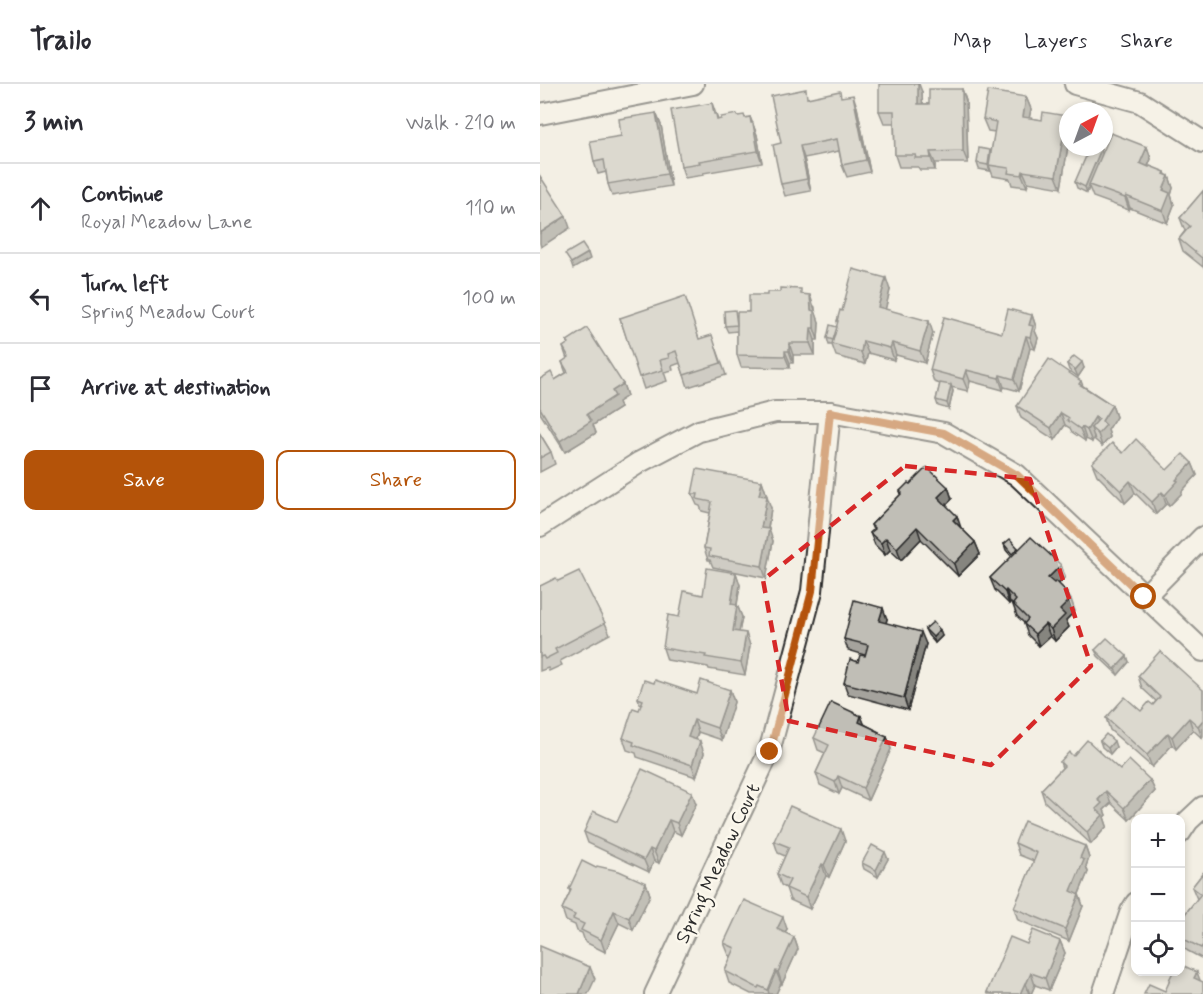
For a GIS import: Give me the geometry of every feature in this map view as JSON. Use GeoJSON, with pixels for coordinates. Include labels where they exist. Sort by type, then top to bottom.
{"type":"FeatureCollection","features":[{"type":"Feature","properties":{"kind":"street"},"geometry":{"type":"LineString","coordinates":[[540,114],[693,84]]}},
{"type":"Feature","properties":{"kind":"street"},"geometry":{"type":"LineString","coordinates":[[1075,84],[1140,102],[1203,142]]}},
{"type":"Feature","properties":{"kind":"street"},"geometry":{"type":"LineString","coordinates":[[540,526],[640,462],[699,431],[775,411],[830,412],[944,433],[1017,475],[1203,651]]}},
{"type":"Feature","properties":{"kind":"street","name":"Spring Meadow Court"},"geometry":{"type":"LineString","coordinates":[[655,994],[770,752],[812,591],[830,412]]}},
{"type":"Feature","properties":{"kind":"street"},"geometry":{"type":"LineString","coordinates":[[1144,597],[1203,537]]}},
{"type":"Feature","properties":{"kind":"street"},"geometry":{"type":"LineString","coordinates":[[1185,826],[1203,807]]}},
{"type":"Feature","properties":{"kind":"street"},"geometry":{"type":"LineString","coordinates":[[1103,994],[1131,911]]}},
{"type":"Feature","properties":{"kind":"highlighted area"},"geometry":{"type":"Polygon","coordinates":[[[905,466],[1030,479],[1091,666],[991,765],[789,721],[763,580],[905,466]]]}},
{"type":"Feature","properties":{"kind":"building"},"geometry":{"type":"Polygon","coordinates":[[[879,84],[918,84],[918,104],[929,104],[929,89],[962,89],[963,151],[930,152],[931,158],[895,155],[894,111],[879,111],[879,84]]]}},
{"type":"Feature","properties":{"kind":"building"},"geometry":{"type":"Polygon","coordinates":[[[806,89],[807,98],[840,91],[841,97],[853,95],[866,160],[842,165],[837,139],[800,146],[807,179],[781,184],[773,145],[781,143],[771,96],[806,89]]]}},
{"type":"Feature","properties":{"kind":"building"},"geometry":{"type":"Polygon","coordinates":[[[988,91],[1026,97],[1023,117],[1042,120],[1043,112],[1059,115],[1060,156],[1056,176],[1023,171],[1022,175],[1008,173],[1009,168],[989,165],[996,122],[983,119],[988,91]]]}},
{"type":"Feature","properties":{"kind":"building"},"geometry":{"type":"Polygon","coordinates":[[[712,103],[717,120],[737,114],[738,116],[744,115],[745,118],[750,117],[758,151],[681,166],[671,110],[712,103]]]}},
{"type":"Feature","properties":{"kind":"building"},"geometry":{"type":"Polygon","coordinates":[[[656,113],[667,174],[608,184],[604,160],[594,162],[590,141],[621,136],[619,119],[656,113]]]}},
{"type":"Feature","properties":{"kind":"building"},"geometry":{"type":"Polygon","coordinates":[[[1113,134],[1147,147],[1140,163],[1165,172],[1164,174],[1169,176],[1163,190],[1170,193],[1163,211],[1126,196],[1125,198],[1089,185],[1101,156],[1113,156],[1113,134]]]}},
{"type":"Feature","properties":{"kind":"building"},"geometry":{"type":"Polygon","coordinates":[[[979,148],[990,150],[988,165],[977,163],[979,148]]]}},
{"type":"Feature","properties":{"kind":"building"},"geometry":{"type":"Polygon","coordinates":[[[1086,156],[1098,156],[1085,187],[1075,182],[1086,156]]]}},
{"type":"Feature","properties":{"kind":"building"},"geometry":{"type":"Polygon","coordinates":[[[540,176],[566,216],[540,233],[540,176]]]}},
{"type":"Feature","properties":{"kind":"building"},"geometry":{"type":"Polygon","coordinates":[[[1203,191],[1203,259],[1179,239],[1190,226],[1180,218],[1203,191]]]}},
{"type":"Feature","properties":{"kind":"building"},"geometry":{"type":"Polygon","coordinates":[[[582,244],[588,253],[571,263],[565,254],[582,244]]]}},
{"type":"Feature","properties":{"kind":"building"},"geometry":{"type":"Polygon","coordinates":[[[853,269],[886,278],[878,307],[929,321],[920,351],[892,343],[890,348],[863,341],[861,352],[832,344],[853,269]]]}},
{"type":"Feature","properties":{"kind":"building"},"geometry":{"type":"Polygon","coordinates":[[[780,288],[801,289],[801,294],[810,295],[811,310],[814,311],[814,328],[811,328],[810,343],[789,343],[789,351],[785,351],[785,356],[737,355],[737,312],[749,312],[749,295],[767,295],[767,292],[780,292],[780,288]]]}},
{"type":"Feature","properties":{"kind":"building"},"geometry":{"type":"Polygon","coordinates":[[[685,296],[699,339],[712,335],[721,363],[684,375],[676,351],[668,354],[669,358],[660,360],[663,370],[639,377],[620,318],[685,296]]]}},
{"type":"Feature","properties":{"kind":"building"},"geometry":{"type":"Polygon","coordinates":[[[1008,309],[1032,315],[1029,325],[1033,326],[1030,337],[1026,336],[1014,379],[966,370],[963,379],[930,370],[944,317],[1002,333],[1008,309]]]}},
{"type":"Feature","properties":{"kind":"building"},"geometry":{"type":"Polygon","coordinates":[[[735,310],[737,325],[725,326],[724,311],[735,310]]]}},
{"type":"Feature","properties":{"kind":"building"},"geometry":{"type":"Polygon","coordinates":[[[830,325],[837,327],[833,340],[827,338],[830,325]]]}},
{"type":"Feature","properties":{"kind":"building"},"geometry":{"type":"Polygon","coordinates":[[[587,328],[623,384],[612,391],[615,396],[587,414],[591,421],[560,441],[540,408],[540,379],[551,372],[555,380],[568,372],[562,362],[569,357],[563,347],[569,343],[567,341],[587,328]]]}},
{"type":"Feature","properties":{"kind":"building"},"geometry":{"type":"Polygon","coordinates":[[[1074,356],[1082,362],[1075,370],[1067,364],[1074,356]]]}},
{"type":"Feature","properties":{"kind":"building"},"geometry":{"type":"Polygon","coordinates":[[[1049,359],[1081,381],[1079,384],[1112,405],[1102,421],[1106,425],[1098,434],[1091,428],[1099,419],[1095,417],[1087,430],[1082,427],[1080,429],[1061,413],[1051,428],[1017,406],[1049,359]]]}},
{"type":"Feature","properties":{"kind":"building"},"geometry":{"type":"Polygon","coordinates":[[[940,383],[951,385],[947,403],[936,400],[940,383]]]}},
{"type":"Feature","properties":{"kind":"building"},"geometry":{"type":"Polygon","coordinates":[[[540,434],[551,452],[540,458],[540,434]]]}},
{"type":"Feature","properties":{"kind":"building"},"geometry":{"type":"Polygon","coordinates":[[[1136,439],[1167,470],[1183,454],[1192,463],[1165,495],[1162,492],[1152,502],[1130,481],[1121,491],[1092,463],[1112,443],[1123,453],[1136,439]]]}},
{"type":"Feature","properties":{"kind":"building"},"geometry":{"type":"Polygon","coordinates":[[[927,467],[948,487],[938,497],[957,516],[953,520],[975,542],[954,564],[917,527],[897,548],[886,538],[881,543],[870,533],[875,529],[871,525],[902,493],[900,491],[927,467]]]}},
{"type":"Feature","properties":{"kind":"building"},"geometry":{"type":"Polygon","coordinates":[[[697,469],[762,481],[759,495],[767,496],[761,528],[769,529],[762,566],[709,556],[710,549],[704,548],[712,502],[697,499],[698,494],[692,494],[697,469]]]}},
{"type":"Feature","properties":{"kind":"building"},"geometry":{"type":"Polygon","coordinates":[[[1031,537],[1061,565],[1048,578],[1054,583],[1056,581],[1071,599],[1060,610],[1065,615],[1051,629],[1045,624],[1035,634],[1024,624],[1028,619],[1013,604],[1016,600],[990,578],[1031,537]]]}},
{"type":"Feature","properties":{"kind":"building"},"geometry":{"type":"Polygon","coordinates":[[[1010,539],[1018,548],[1012,554],[1004,544],[1010,539]]]}},
{"type":"Feature","properties":{"kind":"building"},"geometry":{"type":"Polygon","coordinates":[[[707,568],[736,573],[731,604],[737,605],[733,631],[746,633],[741,663],[663,648],[668,615],[679,617],[684,591],[703,595],[707,568]]]}},
{"type":"Feature","properties":{"kind":"building"},"geometry":{"type":"Polygon","coordinates":[[[579,571],[605,623],[555,649],[557,653],[545,659],[543,656],[540,657],[540,586],[579,571]]]}},
{"type":"Feature","properties":{"kind":"building"},"geometry":{"type":"Polygon","coordinates":[[[854,600],[883,608],[879,621],[921,632],[904,698],[844,683],[850,659],[858,662],[860,655],[865,656],[868,645],[844,639],[854,600]]]}},
{"type":"Feature","properties":{"kind":"building"},"geometry":{"type":"Polygon","coordinates":[[[933,622],[940,630],[933,637],[925,629],[933,622]]]}},
{"type":"Feature","properties":{"kind":"building"},"geometry":{"type":"Polygon","coordinates":[[[1107,638],[1127,656],[1115,669],[1095,650],[1107,638]]]}},
{"type":"Feature","properties":{"kind":"building"},"geometry":{"type":"Polygon","coordinates":[[[1160,651],[1203,690],[1203,720],[1198,726],[1189,718],[1172,737],[1168,733],[1147,755],[1106,718],[1125,697],[1141,711],[1149,702],[1153,705],[1160,697],[1138,676],[1160,651]]]}},
{"type":"Feature","properties":{"kind":"building"},"geometry":{"type":"Polygon","coordinates":[[[644,680],[654,683],[655,680],[697,694],[701,680],[730,690],[717,728],[694,720],[688,737],[700,741],[692,765],[633,745],[634,742],[623,738],[633,708],[639,710],[643,700],[638,698],[644,680]]]}},
{"type":"Feature","properties":{"kind":"building"},"geometry":{"type":"Polygon","coordinates":[[[831,702],[861,716],[859,722],[887,737],[863,788],[838,776],[835,782],[816,773],[829,745],[814,738],[831,702]]]}},
{"type":"Feature","properties":{"kind":"building"},"geometry":{"type":"Polygon","coordinates":[[[1106,734],[1114,741],[1108,748],[1100,741],[1106,734]]]}},
{"type":"Feature","properties":{"kind":"building"},"geometry":{"type":"Polygon","coordinates":[[[1087,740],[1120,770],[1129,760],[1150,780],[1124,808],[1106,791],[1098,800],[1102,803],[1096,809],[1103,815],[1087,832],[1041,790],[1064,766],[1060,762],[1069,752],[1073,756],[1087,740]]]}},
{"type":"Feature","properties":{"kind":"building"},"geometry":{"type":"Polygon","coordinates":[[[642,769],[692,792],[677,823],[669,820],[654,851],[650,849],[644,860],[584,832],[593,811],[617,822],[642,769]]]}},
{"type":"Feature","properties":{"kind":"building"},"geometry":{"type":"Polygon","coordinates":[[[790,806],[841,829],[806,897],[786,888],[790,880],[777,874],[789,847],[774,841],[790,806]]]}},
{"type":"Feature","properties":{"kind":"building"},"geometry":{"type":"Polygon","coordinates":[[[1024,821],[1085,846],[1080,858],[1084,860],[1071,891],[1079,895],[1065,929],[1014,908],[1037,853],[1015,843],[1024,821]]]}},
{"type":"Feature","properties":{"kind":"building"},"geometry":{"type":"Polygon","coordinates":[[[872,845],[885,852],[876,870],[862,863],[872,845]]]}},
{"type":"Feature","properties":{"kind":"building"},"geometry":{"type":"Polygon","coordinates":[[[582,861],[596,868],[597,866],[619,871],[646,883],[629,918],[614,911],[601,940],[581,930],[584,924],[573,919],[575,915],[562,909],[582,861]]]}},
{"type":"Feature","properties":{"kind":"building"},"geometry":{"type":"Polygon","coordinates":[[[1203,873],[1203,945],[1201,948],[1185,940],[1185,914],[1201,894],[1192,887],[1203,873]]]}},
{"type":"Feature","properties":{"kind":"building"},"geometry":{"type":"Polygon","coordinates":[[[744,900],[783,917],[777,929],[794,937],[768,990],[759,986],[758,988],[725,971],[735,948],[724,943],[744,900]]]}},
{"type":"Feature","properties":{"kind":"building"},"geometry":{"type":"Polygon","coordinates":[[[1033,930],[1060,941],[1045,978],[1031,973],[1020,994],[987,992],[1010,937],[1027,944],[1033,930]]]}},
{"type":"Feature","properties":{"kind":"building"},"geometry":{"type":"Polygon","coordinates":[[[540,946],[590,967],[579,994],[540,994],[540,946]]]}},
{"type":"Feature","properties":{"kind":"building"},"geometry":{"type":"Polygon","coordinates":[[[1185,966],[1197,972],[1194,978],[1203,982],[1203,994],[1144,994],[1149,984],[1165,991],[1171,976],[1185,976],[1185,966]]]}},
{"type":"Feature","properties":{"kind":"route"},"geometry":{"type":"LineString","coordinates":[[770,752],[812,591],[830,412],[944,433],[1017,475],[1144,597]]}}]}
